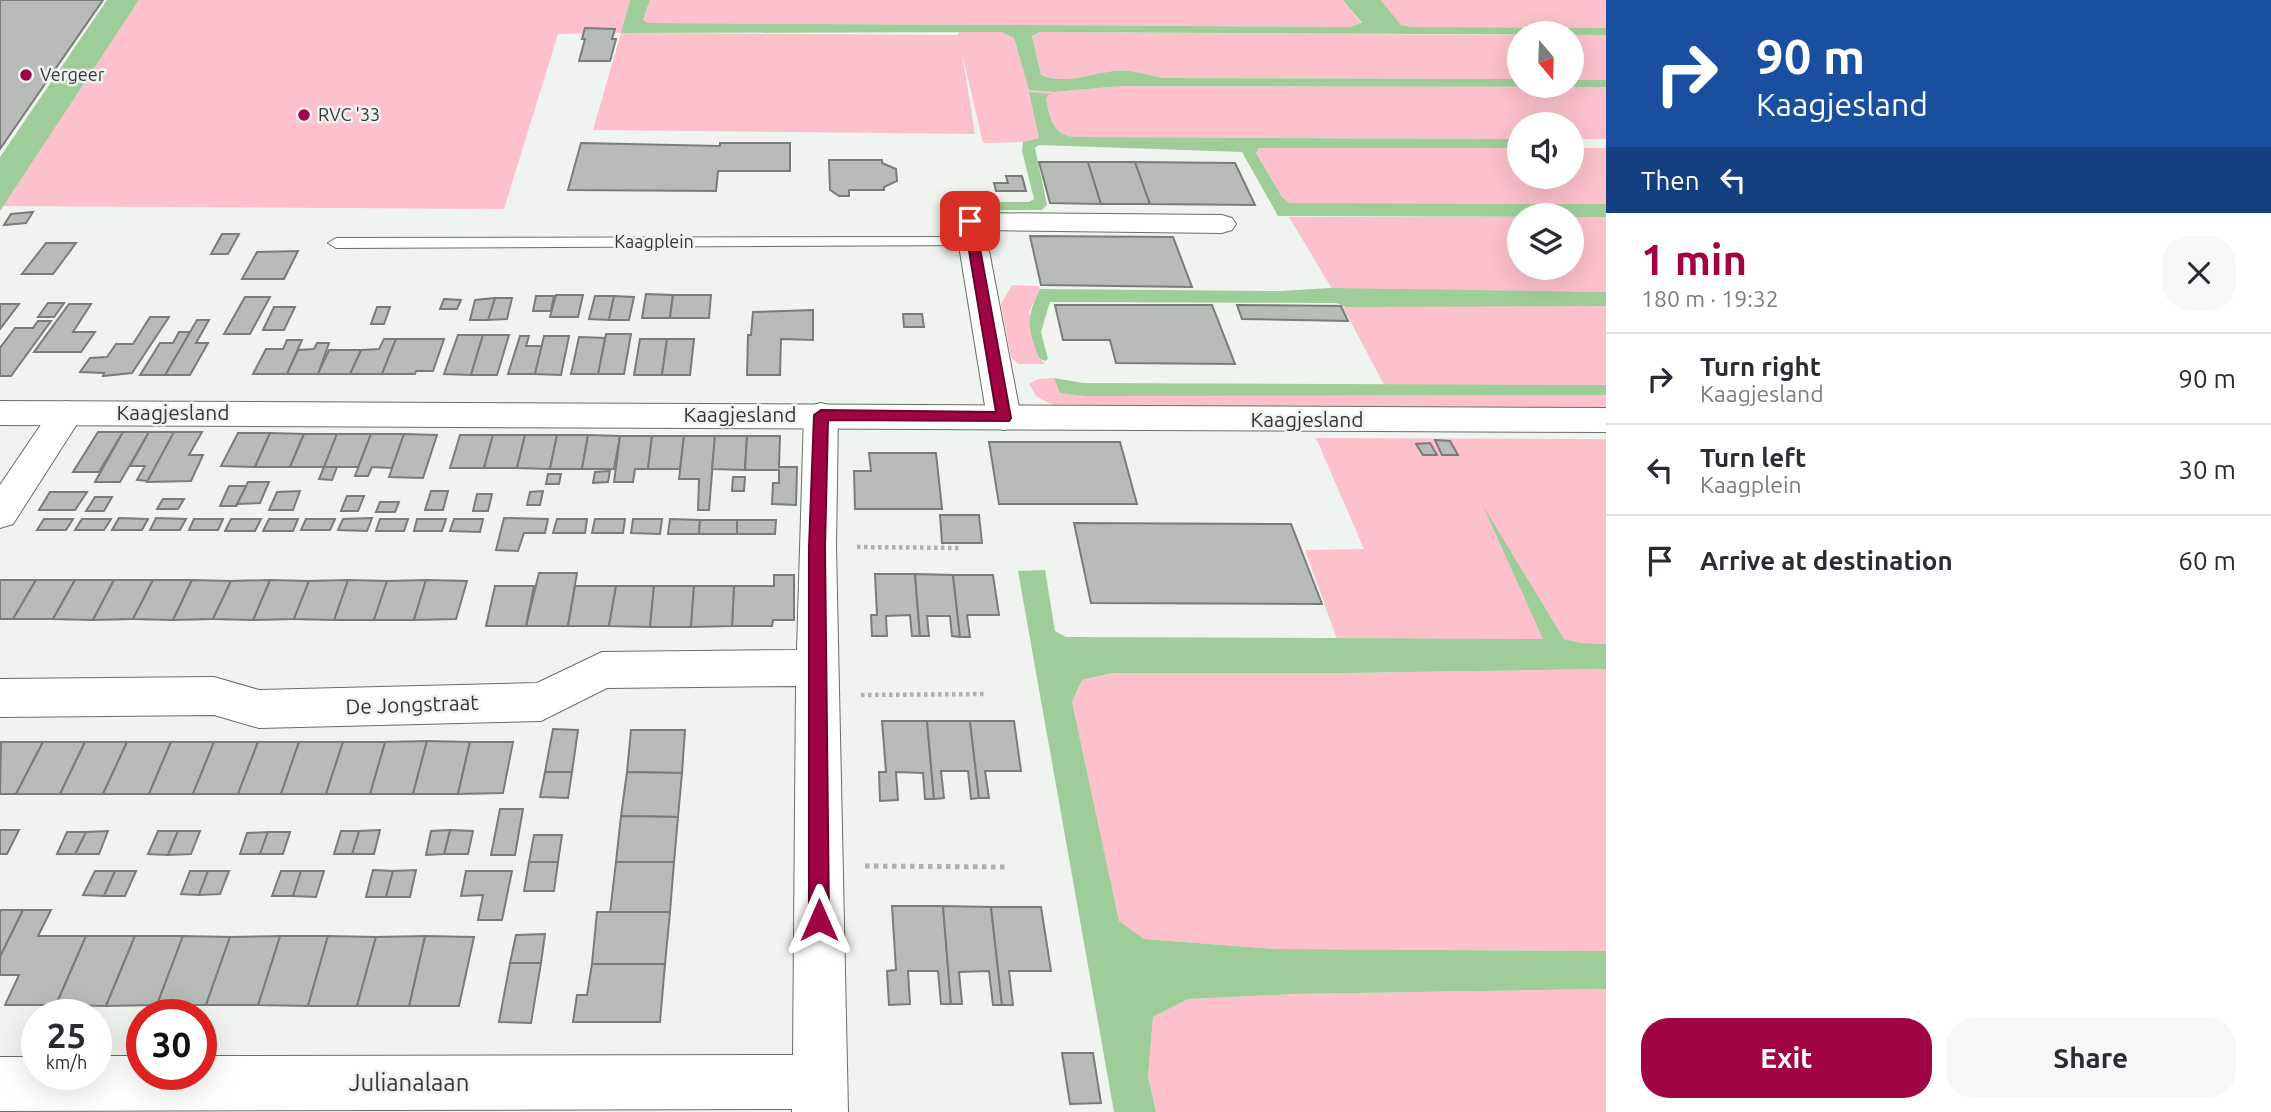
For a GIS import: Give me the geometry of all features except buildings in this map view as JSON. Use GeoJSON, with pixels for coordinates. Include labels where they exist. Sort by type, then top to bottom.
{"type":"FeatureCollection","features":[{"type":"Feature","properties":{"kind":"street"},"geometry":{"type":"LineString","coordinates":[[1004,418],[970,221],[1222,224]]}},
{"type":"Feature","properties":{"kind":"street","name":"Kaagjesland"},"geometry":{"type":"LineString","coordinates":[[0,413],[1606,420]]}},
{"type":"Feature","properties":{"kind":"street"},"geometry":{"type":"LineString","coordinates":[[0,514],[67,413]]}},
{"type":"Feature","properties":{"kind":"street"},"geometry":{"type":"LineString","coordinates":[[819,1097],[817,547],[821,415]]}},
{"type":"Feature","properties":{"kind":"street","name":"De Jongstraat"},"geometry":{"type":"LineString","coordinates":[[0,698],[214,696],[259,709],[541,702],[602,670],[818,682]]}},
{"type":"Feature","properties":{"kind":"street","name":"Julianalaan"},"geometry":{"type":"LineString","coordinates":[[0,1084],[819,1097]]}},
{"type":"Feature","properties":{"kind":"lane","name":"Kaagplein"},"geometry":{"type":"LineString","coordinates":[[336,243],[973,242]]}},
{"type":"Feature","properties":{"kind":"path"},"geometry":{"type":"LineString","coordinates":[[817,547],[960,548]]}},
{"type":"Feature","properties":{"kind":"path"},"geometry":{"type":"LineString","coordinates":[[818,682],[986,694]]}},
{"type":"Feature","properties":{"kind":"path"},"geometry":{"type":"LineString","coordinates":[[819,866],[1006,867]]}},
{"type":"Feature","properties":{"kind":"shaded area"},"geometry":{"type":"Polygon","coordinates":[[[107,0],[139,0],[0,211],[0,157],[107,0]]]}},
{"type":"Feature","properties":{"kind":"shaded area"},"geometry":{"type":"Polygon","coordinates":[[[139,0],[630,0],[622,33],[958,35],[960,31],[1002,32],[1014,38],[1029,90],[1054,92],[1121,86],[1507,87],[1507,98],[1584,98],[1584,87],[1606,87],[1606,139],[1584,139],[1584,112],[1507,112],[1507,139],[1074,137],[1061,132],[1053,124],[1046,98],[1050,95],[1030,92],[1040,138],[1023,142],[983,143],[962,53],[975,134],[593,130],[621,33],[558,34],[504,209],[3,206],[139,0]]]}},
{"type":"Feature","properties":{"kind":"shaded area"},"geometry":{"type":"Polygon","coordinates":[[[630,0],[650,0],[643,20],[647,23],[1350,27],[1362,23],[1343,0],[1381,0],[1401,25],[1507,27],[1507,34],[1040,32],[1032,36],[1041,75],[1059,79],[1119,71],[1163,78],[1507,79],[1507,87],[1121,86],[1054,92],[1029,90],[1014,38],[1002,32],[621,33],[630,0]]]}},
{"type":"Feature","properties":{"kind":"shaded area"},"geometry":{"type":"Polygon","coordinates":[[[650,0],[1343,0],[1362,24],[1350,27],[646,23],[643,20],[650,0]]]}},
{"type":"Feature","properties":{"kind":"shaded area"},"geometry":{"type":"Polygon","coordinates":[[[1381,0],[1606,0],[1606,28],[1584,28],[1584,21],[1507,21],[1507,27],[1401,25],[1381,0]]]}},
{"type":"Feature","properties":{"kind":"shaded area"},"geometry":{"type":"Polygon","coordinates":[[[1584,28],[1606,28],[1606,35],[1584,35],[1584,28]]]}},
{"type":"Feature","properties":{"kind":"shaded area"},"geometry":{"type":"Polygon","coordinates":[[[1040,32],[1507,35],[1507,79],[1163,78],[1119,71],[1059,79],[1041,75],[1032,36],[1040,32]]]}},
{"type":"Feature","properties":{"kind":"shaded area"},"geometry":{"type":"Polygon","coordinates":[[[1584,35],[1606,35],[1606,80],[1584,80],[1584,35]]]}},
{"type":"Feature","properties":{"kind":"shaded area"},"geometry":{"type":"Polygon","coordinates":[[[1584,80],[1606,80],[1606,87],[1584,87],[1584,80]]]}},
{"type":"Feature","properties":{"kind":"shaded area"},"geometry":{"type":"Polygon","coordinates":[[[1029,92],[1050,94],[1046,98],[1053,124],[1061,132],[1074,137],[1507,139],[1507,148],[1258,148],[1256,153],[1282,197],[1290,203],[1507,204],[1507,217],[1278,216],[1242,152],[1039,145],[1035,148],[1047,205],[1042,210],[988,210],[986,202],[1029,202],[1034,199],[1022,151],[1023,142],[1039,138],[1029,92]]]}},
{"type":"Feature","properties":{"kind":"shaded area"},"geometry":{"type":"Polygon","coordinates":[[[1257,148],[1507,148],[1507,189],[1584,189],[1584,148],[1606,148],[1606,204],[1290,203],[1282,197],[1256,153],[1257,148]]]}},
{"type":"Feature","properties":{"kind":"shaded area"},"geometry":{"type":"Polygon","coordinates":[[[1584,204],[1606,204],[1606,217],[1584,217],[1584,204]]]}},
{"type":"Feature","properties":{"kind":"shaded area"},"geometry":{"type":"Polygon","coordinates":[[[1289,217],[1507,217],[1507,280],[1584,280],[1584,217],[1606,217],[1606,292],[1332,289],[1289,217]]]}},
{"type":"Feature","properties":{"kind":"shaded area"},"geometry":{"type":"Polygon","coordinates":[[[1012,285],[1038,286],[1040,289],[1029,312],[1042,361],[1046,364],[1018,364],[1011,357],[1001,304],[1012,285]]]}},
{"type":"Feature","properties":{"kind":"shaded area"},"geometry":{"type":"Polygon","coordinates":[[[1329,288],[1606,292],[1606,306],[1346,307],[1336,303],[1050,302],[1041,332],[1048,359],[1045,361],[1039,358],[1030,324],[1032,308],[1040,289],[1281,291],[1329,288]]]}},
{"type":"Feature","properties":{"kind":"shaded area"},"geometry":{"type":"Polygon","coordinates":[[[1342,305],[1606,306],[1606,385],[1384,385],[1342,305]]]}},
{"type":"Feature","properties":{"kind":"shaded area"},"geometry":{"type":"Polygon","coordinates":[[[1054,378],[1060,392],[1084,396],[1606,395],[1606,409],[1059,408],[1036,396],[1029,384],[1038,379],[1054,378]]]}},
{"type":"Feature","properties":{"kind":"shaded area"},"geometry":{"type":"Polygon","coordinates":[[[1054,378],[1083,383],[1606,385],[1606,395],[1084,396],[1060,393],[1054,378]]]}},
{"type":"Feature","properties":{"kind":"shaded area"},"geometry":{"type":"Polygon","coordinates":[[[1316,438],[1606,439],[1606,644],[1564,639],[1487,514],[1544,639],[1337,639],[1305,550],[1364,549],[1316,438]]]}},
{"type":"Feature","properties":{"kind":"shaded area"},"geometry":{"type":"Polygon","coordinates":[[[1483,506],[1564,639],[1606,644],[1606,669],[1112,673],[1082,680],[1072,702],[1119,921],[1144,939],[1275,949],[1606,951],[1606,989],[1296,994],[1188,999],[1153,1017],[1148,1076],[1156,1112],[1114,1112],[1018,571],[1045,570],[1055,631],[1066,637],[1543,639],[1483,506]]]}},
{"type":"Feature","properties":{"kind":"shaded area"},"geometry":{"type":"Polygon","coordinates":[[[1606,669],[1606,951],[1275,949],[1144,939],[1119,922],[1072,702],[1082,680],[1112,673],[1606,669]]]}},
{"type":"Feature","properties":{"kind":"shaded area"},"geometry":{"type":"Polygon","coordinates":[[[1606,989],[1606,1112],[1156,1112],[1148,1076],[1153,1017],[1188,999],[1296,994],[1606,989]]]}},
{"type":"Feature","properties":{"kind":"place","name":"Vergeer"},"geometry":{"type":"Point","coordinates":[26,75]}},
{"type":"Feature","properties":{"kind":"place","name":"RVC '33"},"geometry":{"type":"Point","coordinates":[304,115]}},
{"type":"Feature","properties":{"kind":"route"},"geometry":{"type":"LineString","coordinates":[[819,920],[817,547],[821,415],[1004,418],[970,221]]}}]}
